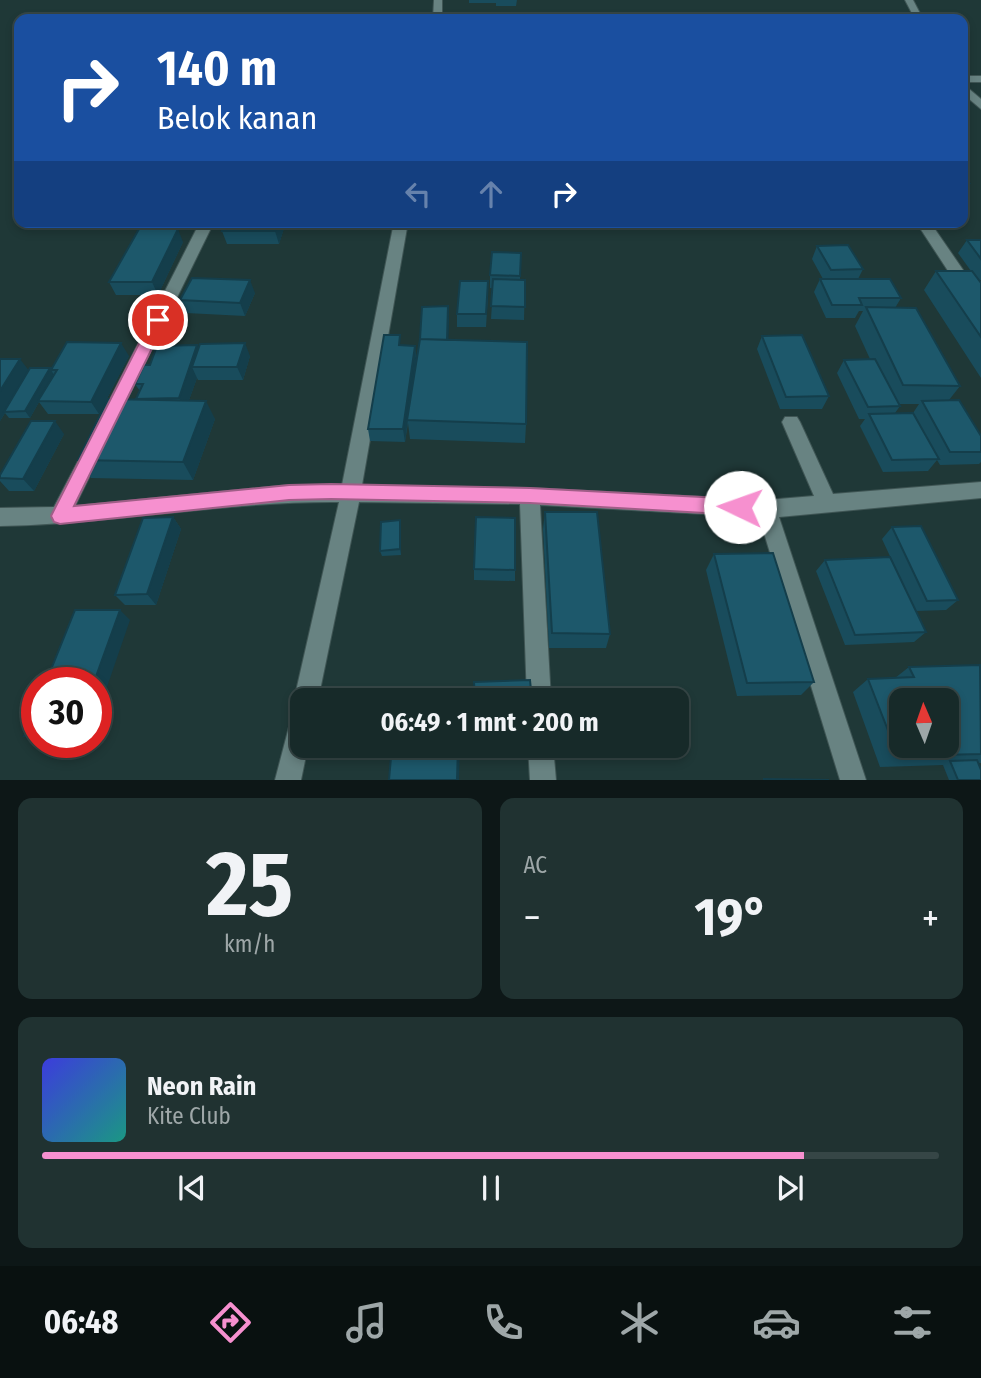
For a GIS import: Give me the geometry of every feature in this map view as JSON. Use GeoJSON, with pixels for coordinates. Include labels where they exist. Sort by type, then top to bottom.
{"type":"FeatureCollection","features":[{"type":"Feature","properties":{"kind":"street"},"geometry":{"type":"LineString","coordinates":[[968,92],[981,106]]}},
{"type":"Feature","properties":{"kind":"street"},"geometry":{"type":"LineString","coordinates":[[60,516],[204,228]]}},
{"type":"Feature","properties":{"kind":"street"},"geometry":{"type":"LineString","coordinates":[[308,688],[341,492],[400,228]]}},
{"type":"Feature","properties":{"kind":"street"},"geometry":{"type":"LineString","coordinates":[[927,228],[981,308]]}},
{"type":"Feature","properties":{"kind":"street"},"geometry":{"type":"LineString","coordinates":[[791,422],[827,504]]}},
{"type":"Feature","properties":{"kind":"street"},"geometry":{"type":"LineString","coordinates":[[0,517],[60,516],[289,493],[530,496],[766,509],[981,490]]}},
{"type":"Feature","properties":{"kind":"street"},"geometry":{"type":"LineString","coordinates":[[530,496],[538,688]]}},
{"type":"Feature","properties":{"kind":"street"},"geometry":{"type":"LineString","coordinates":[[766,509],[853,779]]}},
{"type":"Feature","properties":{"kind":"street"},"geometry":{"type":"LineString","coordinates":[[288,779],[293,758]]}},
{"type":"Feature","properties":{"kind":"street"},"geometry":{"type":"LineString","coordinates":[[541,758],[542,779]]}},
{"type":"Feature","properties":{"kind":"building"},"geometry":{"type":"Polygon","coordinates":[[[223,228],[276,228],[275,231],[222,231],[223,228]]]}},
{"type":"Feature","properties":{"kind":"building"},"geometry":{"type":"Polygon","coordinates":[[[139,229],[178,229],[152,282],[109,282],[139,229]]]}},
{"type":"Feature","properties":{"kind":"building"},"geometry":{"type":"Polygon","coordinates":[[[967,240],[981,240],[981,259],[967,240]]]}},
{"type":"Feature","properties":{"kind":"building"},"geometry":{"type":"Polygon","coordinates":[[[848,245],[863,269],[831,270],[817,246],[848,245]]]}},
{"type":"Feature","properties":{"kind":"building"},"geometry":{"type":"Polygon","coordinates":[[[492,252],[521,253],[520,276],[490,275],[492,252]]]}},
{"type":"Feature","properties":{"kind":"building"},"geometry":{"type":"Polygon","coordinates":[[[936,271],[972,271],[981,283],[981,337],[936,271]]]}},
{"type":"Feature","properties":{"kind":"building"},"geometry":{"type":"Polygon","coordinates":[[[192,278],[250,280],[240,303],[180,300],[192,278]]]}},
{"type":"Feature","properties":{"kind":"building"},"geometry":{"type":"Polygon","coordinates":[[[493,279],[525,280],[525,307],[491,306],[493,279]]]}},
{"type":"Feature","properties":{"kind":"building"},"geometry":{"type":"Polygon","coordinates":[[[820,279],[890,279],[901,298],[859,298],[862,305],[832,305],[820,279]]]}},
{"type":"Feature","properties":{"kind":"building"},"geometry":{"type":"Polygon","coordinates":[[[460,281],[488,281],[486,314],[457,314],[460,281]]]}},
{"type":"Feature","properties":{"kind":"building"},"geometry":{"type":"Polygon","coordinates":[[[448,306],[447,340],[420,339],[422,307],[448,306]]]}},
{"type":"Feature","properties":{"kind":"building"},"geometry":{"type":"Polygon","coordinates":[[[866,307],[916,308],[960,386],[903,385],[866,307]]]}},
{"type":"Feature","properties":{"kind":"building"},"geometry":{"type":"Polygon","coordinates":[[[384,335],[400,335],[399,345],[415,346],[403,429],[368,429],[384,335]]]}},
{"type":"Feature","properties":{"kind":"building"},"geometry":{"type":"Polygon","coordinates":[[[802,335],[829,396],[786,397],[762,336],[802,335]]]}},
{"type":"Feature","properties":{"kind":"building"},"geometry":{"type":"Polygon","coordinates":[[[420,339],[527,342],[526,424],[407,420],[420,339]]]}},
{"type":"Feature","properties":{"kind":"building"},"geometry":{"type":"Polygon","coordinates":[[[67,342],[121,343],[91,402],[38,401],[57,370],[51,370],[67,342]]]}},
{"type":"Feature","properties":{"kind":"building"},"geometry":{"type":"Polygon","coordinates":[[[245,343],[237,367],[192,367],[200,344],[245,343]]]}},
{"type":"Feature","properties":{"kind":"building"},"geometry":{"type":"Polygon","coordinates":[[[197,345],[179,398],[136,399],[143,384],[135,384],[144,365],[150,365],[157,346],[197,345]]]}},
{"type":"Feature","properties":{"kind":"building"},"geometry":{"type":"Polygon","coordinates":[[[0,359],[20,359],[0,391],[0,359]]]}},
{"type":"Feature","properties":{"kind":"building"},"geometry":{"type":"Polygon","coordinates":[[[875,359],[900,406],[868,407],[844,360],[875,359]]]}},
{"type":"Feature","properties":{"kind":"building"},"geometry":{"type":"Polygon","coordinates":[[[30,368],[50,368],[25,411],[4,412],[30,368]]]}},
{"type":"Feature","properties":{"kind":"building"},"geometry":{"type":"Polygon","coordinates":[[[108,399],[206,401],[183,462],[78,460],[108,399]]]}},
{"type":"Feature","properties":{"kind":"building"},"geometry":{"type":"Polygon","coordinates":[[[959,400],[981,436],[981,452],[950,452],[922,401],[959,400]]]}},
{"type":"Feature","properties":{"kind":"building"},"geometry":{"type":"Polygon","coordinates":[[[913,413],[939,459],[892,460],[869,414],[913,413]]]}},
{"type":"Feature","properties":{"kind":"building"},"geometry":{"type":"Polygon","coordinates":[[[31,421],[55,421],[23,479],[0,478],[0,475],[31,421]]]}},
{"type":"Feature","properties":{"kind":"building"},"geometry":{"type":"Polygon","coordinates":[[[545,512],[597,512],[610,634],[552,633],[545,512]]]}},
{"type":"Feature","properties":{"kind":"building"},"geometry":{"type":"Polygon","coordinates":[[[173,517],[147,594],[115,595],[143,518],[173,517]]]}},
{"type":"Feature","properties":{"kind":"building"},"geometry":{"type":"Polygon","coordinates":[[[476,517],[515,518],[515,570],[474,569],[476,517]]]}},
{"type":"Feature","properties":{"kind":"building"},"geometry":{"type":"Polygon","coordinates":[[[400,520],[400,549],[380,551],[381,522],[400,520]]]}},
{"type":"Feature","properties":{"kind":"building"},"geometry":{"type":"Polygon","coordinates":[[[921,526],[958,600],[927,601],[892,527],[921,526]]]}},
{"type":"Feature","properties":{"kind":"building"},"geometry":{"type":"Polygon","coordinates":[[[773,553],[814,682],[747,683],[714,554],[773,553]]]}},
{"type":"Feature","properties":{"kind":"building"},"geometry":{"type":"Polygon","coordinates":[[[890,557],[926,632],[855,635],[825,560],[890,557]]]}},
{"type":"Feature","properties":{"kind":"building"},"geometry":{"type":"Polygon","coordinates":[[[75,610],[120,610],[99,667],[52,667],[75,610]]]}},
{"type":"Feature","properties":{"kind":"building"},"geometry":{"type":"Polygon","coordinates":[[[980,665],[981,754],[959,755],[959,688],[889,688],[889,733],[868,679],[914,677],[909,667],[980,665]]]}},
{"type":"Feature","properties":{"kind":"building"},"geometry":{"type":"Polygon","coordinates":[[[530,680],[531,688],[474,688],[474,682],[530,680]]]}},
{"type":"Feature","properties":{"kind":"building"},"geometry":{"type":"Polygon","coordinates":[[[391,758],[458,758],[457,780],[389,780],[391,758]]]}},
{"type":"Feature","properties":{"kind":"building"},"geometry":{"type":"Polygon","coordinates":[[[977,760],[981,780],[958,780],[950,761],[977,760]]]}},
{"type":"Feature","properties":{"kind":"building"},"geometry":{"type":"Polygon","coordinates":[[[764,779],[829,780],[764,780],[764,779]]]}},
{"type":"Feature","properties":{"kind":"route"},"geometry":{"type":"LineString","coordinates":[[158,320],[60,516],[289,493],[331,492],[530,496],[740,507]]}}]}
